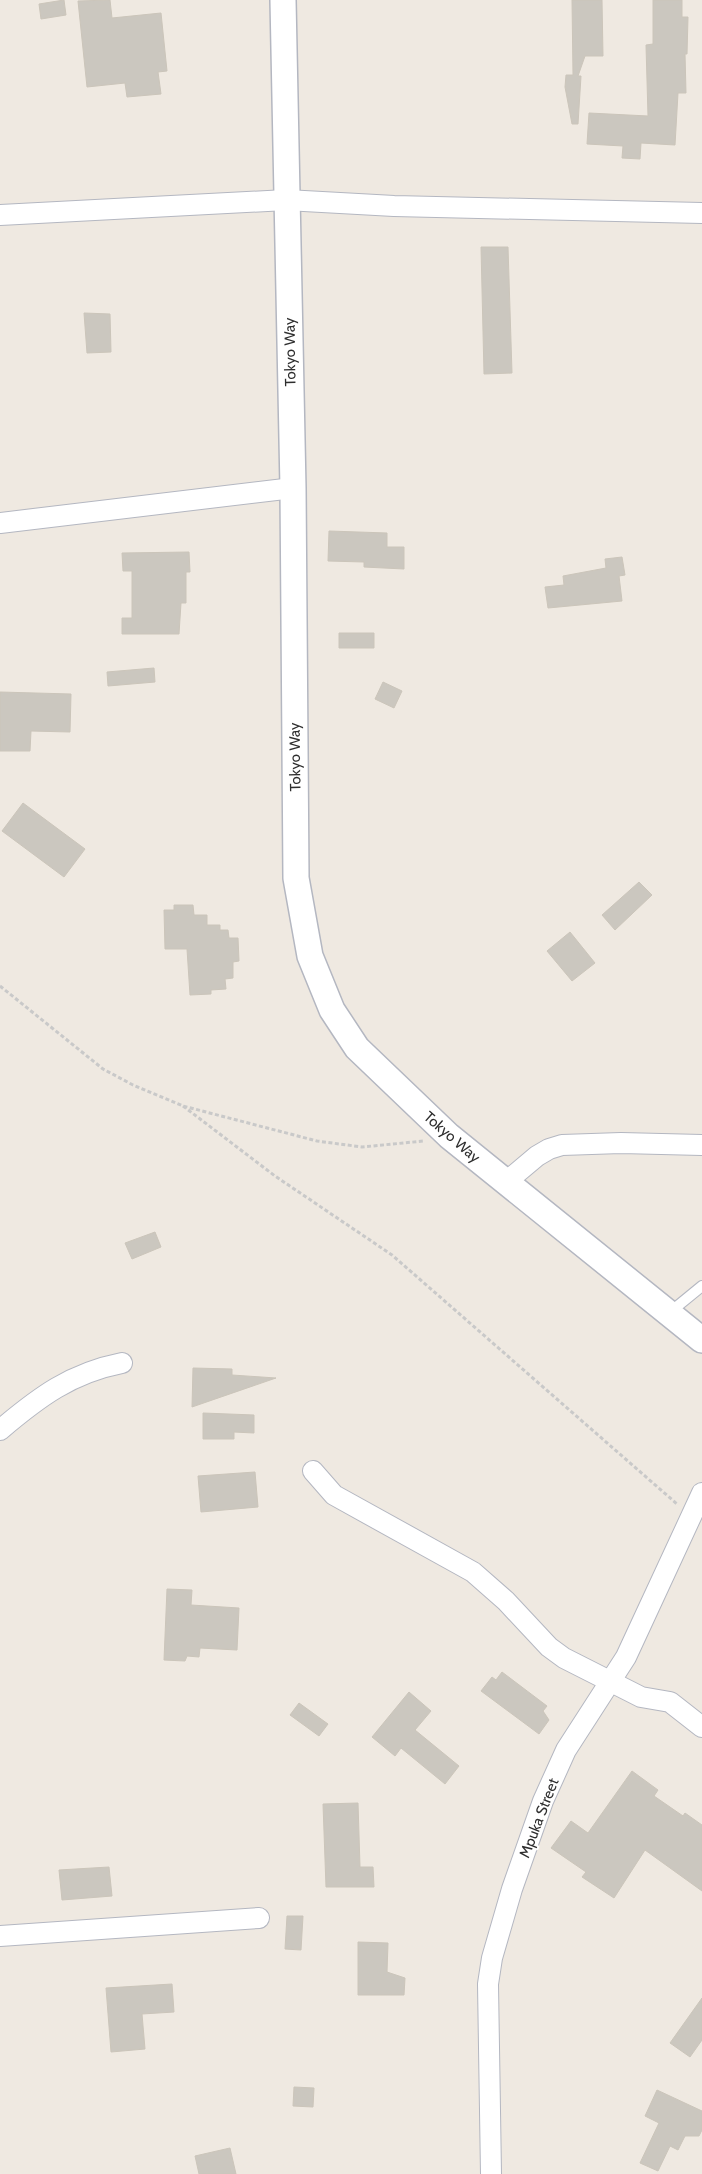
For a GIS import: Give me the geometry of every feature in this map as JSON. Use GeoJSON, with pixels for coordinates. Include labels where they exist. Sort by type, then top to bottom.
{"type":"FeatureCollection","features":[{"type":"Feature","properties":{"kind":"street","name":"Tokyo Way"},"geometry":{"type":"LineString","coordinates":[[283,0],[293,488],[296,878],[310,956],[332,1010],[357,1048],[449,1136],[702,1340]]}},
{"type":"Feature","properties":{"kind":"street"},"geometry":{"type":"LineString","coordinates":[[0,215],[286,200],[394,206],[702,213]]}},
{"type":"Feature","properties":{"kind":"street"},"geometry":{"type":"LineString","coordinates":[[0,523],[293,488]]}},
{"type":"Feature","properties":{"kind":"street"},"geometry":{"type":"LineString","coordinates":[[506,1182],[549,1148],[562,1145],[621,1143],[702,1145]]}},
{"type":"Feature","properties":{"kind":"street"},"geometry":{"type":"LineString","coordinates":[[0,1430],[42,1396],[98,1368],[122,1363]]}},
{"type":"Feature","properties":{"kind":"street"},"geometry":{"type":"LineString","coordinates":[[313,1471],[334,1495],[473,1572],[506,1601],[549,1647],[584,1669],[641,1697],[670,1702],[702,1727]]}},
{"type":"Feature","properties":{"kind":"street","name":"Mpuka Street"},"geometry":{"type":"LineString","coordinates":[[492,2174],[488,1984],[492,1958],[512,1889],[543,1801],[566,1750],[626,1657],[702,1493]]}},
{"type":"Feature","properties":{"kind":"street"},"geometry":{"type":"LineString","coordinates":[[0,1936],[259,1918]]}},
{"type":"Feature","properties":{"kind":"lane"},"geometry":{"type":"LineString","coordinates":[[668,1313],[702,1286]]}},
{"type":"Feature","properties":{"kind":"path"},"geometry":{"type":"LineString","coordinates":[[0,986],[103,1068],[133,1085],[183,1106],[317,1141],[362,1147],[407,1144],[449,1136]]}},
{"type":"Feature","properties":{"kind":"path"},"geometry":{"type":"LineString","coordinates":[[183,1106],[275,1176],[392,1255],[692,1516]]}},
{"type":"Feature","properties":{"kind":"building"},"geometry":{"type":"Polygon","coordinates":[[[64,0],[66,15],[41,19],[39,4],[64,0]]]}},
{"type":"Feature","properties":{"kind":"building"},"geometry":{"type":"Polygon","coordinates":[[[110,0],[112,18],[161,13],[167,71],[158,72],[161,94],[127,97],[125,83],[87,87],[78,1],[110,0]]]}},
{"type":"Feature","properties":{"kind":"building"},"geometry":{"type":"Polygon","coordinates":[[[572,0],[602,0],[603,56],[585,56],[578,76],[581,76],[578,124],[572,124],[565,87],[566,75],[573,75],[572,0]]]}},
{"type":"Feature","properties":{"kind":"building"},"geometry":{"type":"Polygon","coordinates":[[[653,0],[682,0],[682,17],[688,17],[687,54],[685,54],[686,93],[678,93],[675,145],[641,143],[640,159],[622,158],[623,146],[587,144],[589,113],[648,116],[646,45],[653,44],[653,0]]]}},
{"type":"Feature","properties":{"kind":"building"},"geometry":{"type":"Polygon","coordinates":[[[481,247],[508,247],[512,373],[484,374],[481,247]]]}},
{"type":"Feature","properties":{"kind":"building"},"geometry":{"type":"Polygon","coordinates":[[[84,313],[110,314],[111,352],[87,353],[84,313]]]}},
{"type":"Feature","properties":{"kind":"building"},"geometry":{"type":"Polygon","coordinates":[[[329,531],[387,533],[387,547],[404,547],[404,569],[364,567],[364,562],[328,561],[329,531]]]}},
{"type":"Feature","properties":{"kind":"building"},"geometry":{"type":"Polygon","coordinates":[[[189,552],[190,572],[186,572],[186,603],[181,603],[179,634],[122,634],[122,618],[132,618],[132,571],[123,571],[122,553],[189,552]]]}},
{"type":"Feature","properties":{"kind":"building"},"geometry":{"type":"Polygon","coordinates":[[[622,557],[625,575],[619,576],[622,601],[548,608],[545,587],[564,585],[563,576],[606,568],[605,559],[622,557]]]}},
{"type":"Feature","properties":{"kind":"building"},"geometry":{"type":"Polygon","coordinates":[[[339,633],[374,633],[374,648],[339,648],[339,633]]]}},
{"type":"Feature","properties":{"kind":"building"},"geometry":{"type":"Polygon","coordinates":[[[154,668],[155,682],[108,686],[107,672],[154,668]]]}},
{"type":"Feature","properties":{"kind":"building"},"geometry":{"type":"Polygon","coordinates":[[[383,682],[402,691],[394,708],[375,699],[383,682]]]}},
{"type":"Feature","properties":{"kind":"building"},"geometry":{"type":"Polygon","coordinates":[[[0,692],[71,694],[70,732],[31,731],[30,751],[0,751],[0,692]]]}},
{"type":"Feature","properties":{"kind":"building"},"geometry":{"type":"Polygon","coordinates":[[[23,803],[85,849],[64,877],[2,831],[23,803]]]}},
{"type":"Feature","properties":{"kind":"building"},"geometry":{"type":"Polygon","coordinates":[[[639,882],[652,895],[615,930],[602,915],[639,882]]]}},
{"type":"Feature","properties":{"kind":"building"},"geometry":{"type":"Polygon","coordinates":[[[174,905],[193,905],[194,915],[207,915],[207,925],[220,925],[220,930],[228,930],[229,938],[238,938],[239,961],[233,962],[233,978],[225,979],[226,989],[211,990],[211,994],[190,995],[187,949],[165,949],[164,910],[174,910],[174,905]]]}},
{"type":"Feature","properties":{"kind":"building"},"geometry":{"type":"Polygon","coordinates":[[[570,932],[595,963],[572,981],[547,951],[570,932]]]}},
{"type":"Feature","properties":{"kind":"building"},"geometry":{"type":"Polygon","coordinates":[[[155,1232],[161,1247],[132,1259],[125,1243],[155,1232]]]}},
{"type":"Feature","properties":{"kind":"building"},"geometry":{"type":"Polygon","coordinates":[[[193,1368],[232,1369],[232,1375],[276,1378],[192,1407],[193,1368]]]}},
{"type":"Feature","properties":{"kind":"building"},"geometry":{"type":"Polygon","coordinates":[[[203,1413],[254,1415],[254,1433],[234,1432],[234,1439],[203,1439],[203,1413]]]}},
{"type":"Feature","properties":{"kind":"building"},"geometry":{"type":"Polygon","coordinates":[[[255,1472],[258,1507],[201,1512],[198,1476],[255,1472]]]}},
{"type":"Feature","properties":{"kind":"building"},"geometry":{"type":"Polygon","coordinates":[[[167,1589],[192,1590],[191,1605],[239,1608],[237,1650],[200,1648],[199,1657],[187,1656],[185,1661],[164,1660],[167,1589]]]}},
{"type":"Feature","properties":{"kind":"building"},"geometry":{"type":"Polygon","coordinates":[[[502,1672],[547,1706],[543,1711],[549,1720],[539,1734],[481,1691],[492,1677],[496,1680],[502,1672]]]}},
{"type":"Feature","properties":{"kind":"building"},"geometry":{"type":"Polygon","coordinates":[[[409,1692],[431,1711],[415,1730],[459,1766],[445,1784],[401,1748],[395,1756],[372,1737],[409,1692]]]}},
{"type":"Feature","properties":{"kind":"building"},"geometry":{"type":"Polygon","coordinates":[[[299,1703],[328,1724],[319,1736],[290,1715],[299,1703]]]}},
{"type":"Feature","properties":{"kind":"building"},"geometry":{"type":"Polygon","coordinates":[[[632,1771],[658,1790],[654,1796],[683,1816],[685,1813],[702,1825],[702,1891],[645,1850],[614,1898],[582,1877],[586,1872],[551,1848],[571,1821],[588,1833],[632,1771]]]}},
{"type":"Feature","properties":{"kind":"building"},"geometry":{"type":"Polygon","coordinates":[[[358,1803],[360,1867],[373,1867],[374,1887],[326,1887],[323,1804],[358,1803]]]}},
{"type":"Feature","properties":{"kind":"building"},"geometry":{"type":"Polygon","coordinates":[[[109,1867],[112,1896],[62,1900],[59,1870],[109,1867]]]}},
{"type":"Feature","properties":{"kind":"building"},"geometry":{"type":"Polygon","coordinates":[[[287,1916],[303,1916],[301,1950],[285,1949],[287,1916]]]}},
{"type":"Feature","properties":{"kind":"building"},"geometry":{"type":"Polygon","coordinates":[[[358,1942],[388,1943],[387,1972],[405,1978],[404,1995],[358,1995],[358,1942]]]}},
{"type":"Feature","properties":{"kind":"building"},"geometry":{"type":"Polygon","coordinates":[[[172,1984],[174,2012],[142,2014],[145,2049],[111,2052],[106,1988],[172,1984]]]}},
{"type":"Feature","properties":{"kind":"building"},"geometry":{"type":"Polygon","coordinates":[[[702,1998],[702,2040],[690,2057],[670,2043],[702,1998]]]}},
{"type":"Feature","properties":{"kind":"building"},"geometry":{"type":"Polygon","coordinates":[[[294,2087],[314,2088],[313,2107],[293,2106],[294,2087]]]}},
{"type":"Feature","properties":{"kind":"building"},"geometry":{"type":"Polygon","coordinates":[[[657,2090],[702,2111],[702,2130],[699,2136],[685,2136],[678,2150],[670,2146],[658,2171],[640,2163],[659,2123],[645,2116],[657,2090]]]}},
{"type":"Feature","properties":{"kind":"building"},"geometry":{"type":"Polygon","coordinates":[[[230,2148],[236,2174],[199,2174],[195,2156],[230,2148]]]}}]}
